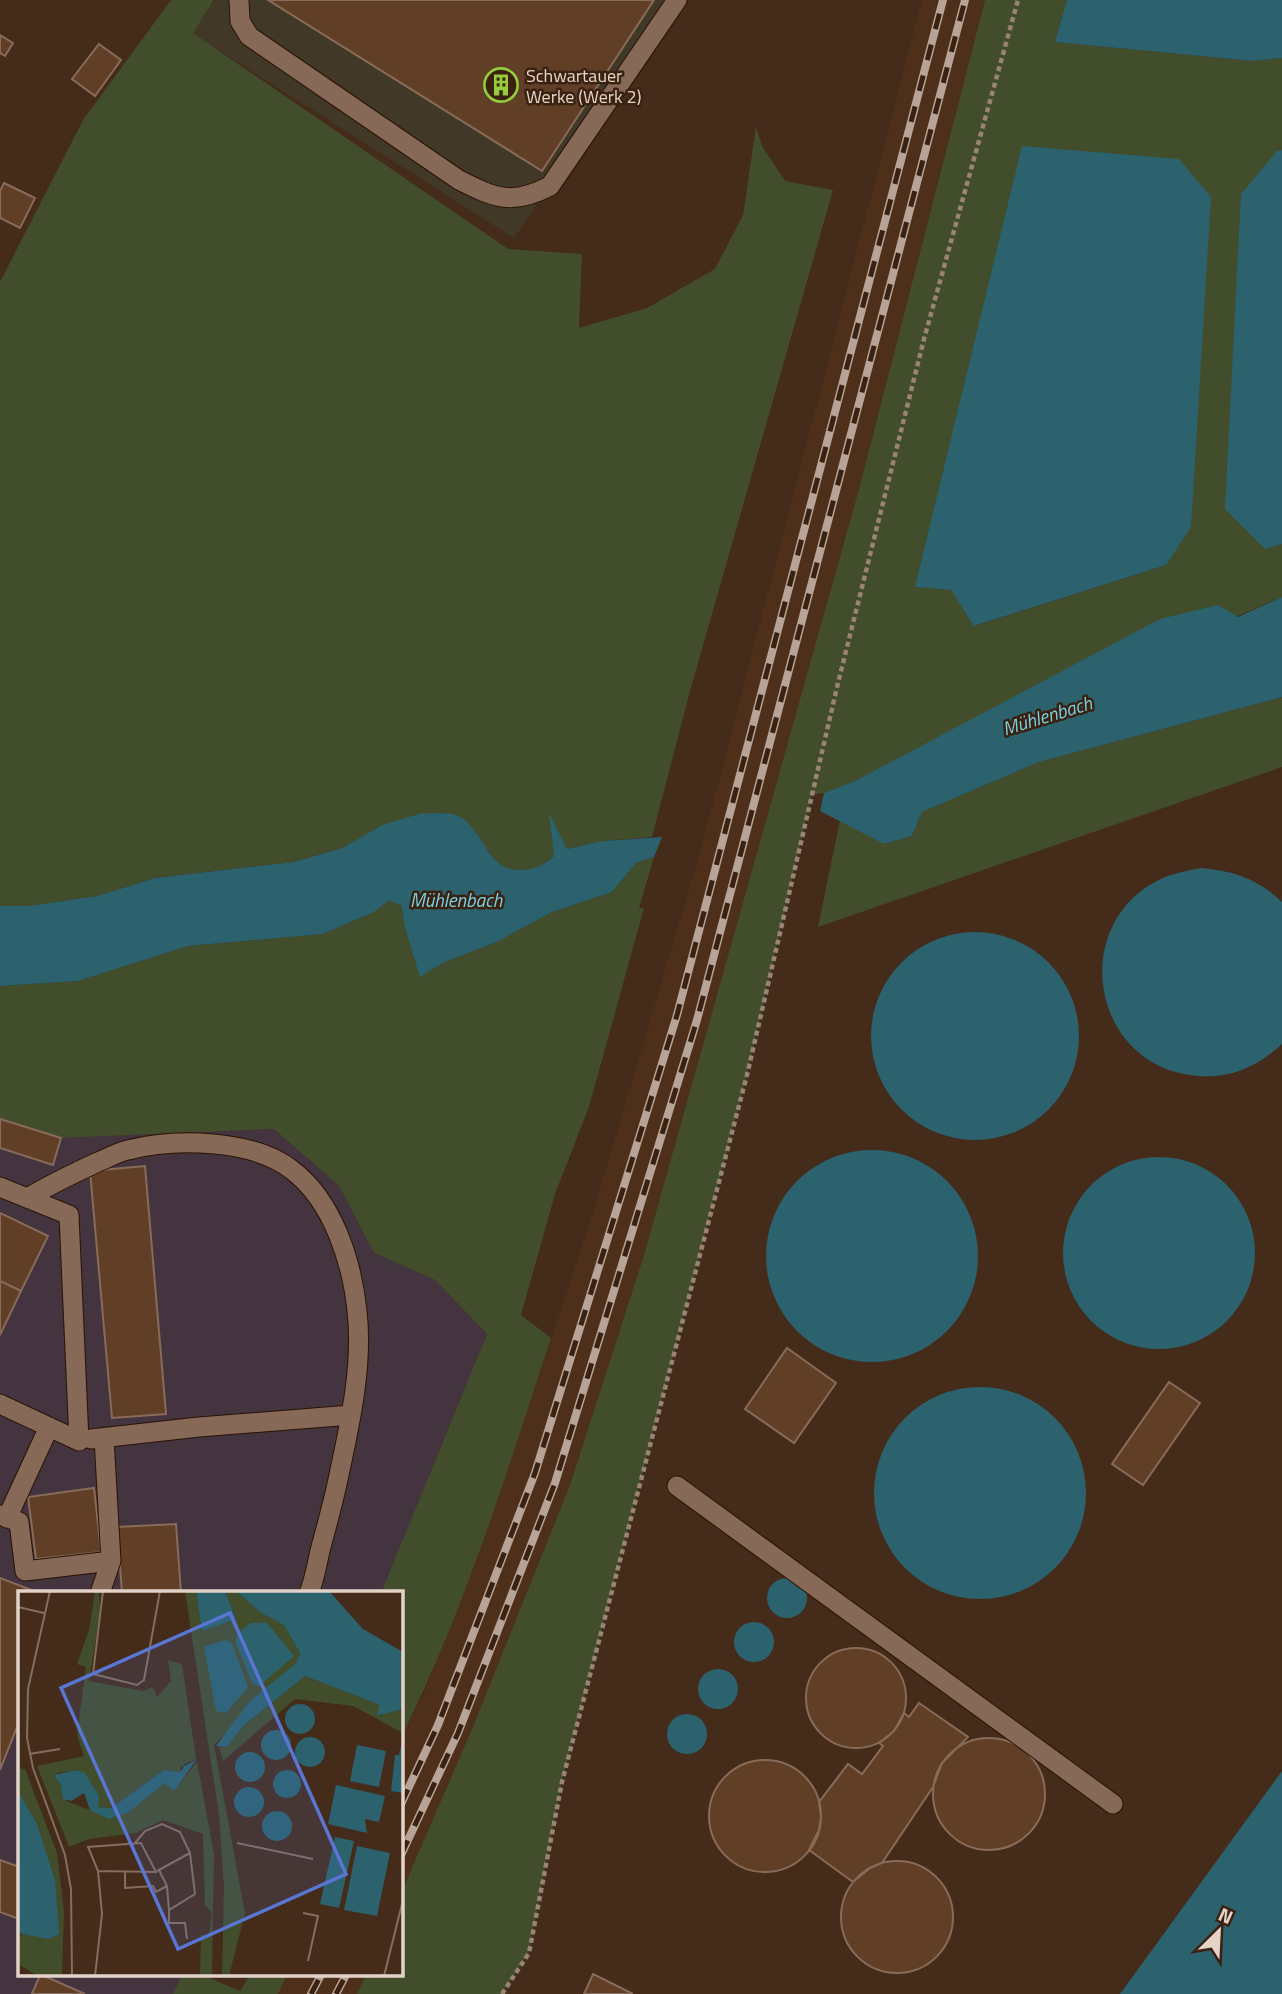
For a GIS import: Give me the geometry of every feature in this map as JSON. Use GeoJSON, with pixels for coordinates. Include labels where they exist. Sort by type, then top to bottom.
{"type":"FeatureCollection","features":[{"type":"Feature","properties":{"kind":"lane"},"geometry":{"type":"LineString","coordinates":[[239,0],[240,21],[249,36],[459,180],[489,195],[514,199],[532,195],[550,186],[677,0]]}},
{"type":"Feature","properties":{"kind":"lane"},"geometry":{"type":"LineString","coordinates":[[27,1198],[62,1178],[125,1150],[169,1142],[217,1145],[253,1151],[291,1168],[314,1191],[324,1206],[347,1258],[358,1312],[357,1365],[351,1415],[337,1486],[310,1591]]}},
{"type":"Feature","properties":{"kind":"lane"},"geometry":{"type":"LineString","coordinates":[[0,1187],[69,1215],[79,1441]]}},
{"type":"Feature","properties":{"kind":"lane"},"geometry":{"type":"LineString","coordinates":[[0,1404],[79,1441],[351,1415]]}},
{"type":"Feature","properties":{"kind":"lane"},"geometry":{"type":"LineString","coordinates":[[49,1427],[4,1516],[19,1522],[25,1571],[111,1561]]}},
{"type":"Feature","properties":{"kind":"lane"},"geometry":{"type":"LineString","coordinates":[[101,1591],[111,1561],[104,1438]]}},
{"type":"Feature","properties":{"kind":"lane"},"geometry":{"type":"LineString","coordinates":[[677,1486],[1113,1804]]}},
{"type":"Feature","properties":{"kind":"path"},"geometry":{"type":"LineString","coordinates":[[502,1994],[529,1953],[562,1782],[747,1075],[842,670],[924,339],[1018,0]]}},
{"type":"Feature","properties":{"kind":"shaded area"},"geometry":{"type":"Polygon","coordinates":[[[215,0],[674,0],[514,238],[192,33],[215,0]]]}},
{"type":"Feature","properties":{"kind":"shaded area"},"geometry":{"type":"Polygon","coordinates":[[[922,0],[985,0],[859,489],[644,1255],[570,1485],[472,1729],[402,1891],[402,1736],[424,1692],[500,1494],[588,1228],[700,853],[922,0]]]}},
{"type":"Feature","properties":{"kind":"shaded area"},"geometry":{"type":"Polygon","coordinates":[[[0,1119],[61,1138],[274,1129],[339,1186],[374,1253],[435,1280],[487,1334],[382,1591],[18,1591],[18,1976],[182,1976],[173,1994],[0,1994],[0,1119]]]}},
{"type":"Feature","properties":{"kind":"shaded area"},"geometry":{"type":"Polygon","coordinates":[[[287,1976],[366,1976],[357,1994],[278,1994],[287,1976]]]}},
{"type":"Feature","properties":{"kind":"green space"},"geometry":{"type":"Polygon","coordinates":[[[171,0],[214,0],[193,33],[508,249],[582,254],[579,328],[647,308],[715,269],[743,215],[756,127],[762,146],[785,181],[833,190],[690,691],[652,837],[602,841],[567,849],[550,816],[555,855],[537,869],[511,870],[498,865],[487,849],[382,825],[342,848],[294,862],[155,878],[97,896],[28,906],[0,906],[0,282],[83,120],[171,0]]]}},
{"type":"Feature","properties":{"kind":"green space"},"geometry":{"type":"Polygon","coordinates":[[[985,0],[1067,0],[1056,42],[1253,61],[1282,58],[1282,150],[1277,151],[1265,549],[1282,544],[1282,597],[857,780],[812,795],[747,1075],[562,1782],[529,1953],[502,1994],[357,1994],[366,1976],[402,1976],[402,1891],[472,1729],[570,1485],[644,1255],[859,489],[985,0]],[[1166,565],[916,587],[951,590],[975,626],[1166,565]]]}},
{"type":"Feature","properties":{"kind":"green space"},"geometry":{"type":"Polygon","coordinates":[[[1282,697],[1282,767],[818,927],[840,820],[885,844],[912,836],[922,812],[1039,762],[1282,697]]]}},
{"type":"Feature","properties":{"kind":"green space"},"geometry":{"type":"Polygon","coordinates":[[[654,857],[639,908],[644,908],[589,1107],[555,1194],[521,1315],[551,1338],[465,1591],[402,1736],[402,1591],[382,1591],[487,1334],[435,1280],[374,1253],[339,1186],[274,1129],[61,1138],[0,1119],[0,986],[78,981],[188,946],[323,934],[374,912],[387,901],[401,905],[405,928],[421,976],[445,962],[497,942],[552,912],[612,892],[636,863],[654,857]]]}},
{"type":"Feature","properties":{"kind":"green space"},"geometry":{"type":"Polygon","coordinates":[[[182,1976],[205,1976],[240,1991],[249,1976],[287,1976],[278,1994],[173,1994],[182,1976]]]}},
{"type":"Feature","properties":{"kind":"water"},"geometry":{"type":"Polygon","coordinates":[[[1067,0],[1282,0],[1282,58],[1253,61],[1055,42],[1067,0]]]}},
{"type":"Feature","properties":{"kind":"water"},"geometry":{"type":"Polygon","coordinates":[[[1022,146],[1179,159],[1211,197],[1191,527],[1166,565],[974,626],[951,590],[915,587],[1022,146]]]}},
{"type":"Feature","properties":{"kind":"water"},"geometry":{"type":"Polygon","coordinates":[[[1282,150],[1282,544],[1265,549],[1225,509],[1241,194],[1277,151],[1282,150]]]}},
{"type":"Feature","properties":{"kind":"water"},"geometry":{"type":"Polygon","coordinates":[[[1282,597],[1282,697],[1039,762],[922,812],[912,836],[884,844],[820,811],[824,793],[857,780],[1160,619],[1218,605],[1238,617],[1282,597]]]}},
{"type":"Feature","properties":{"kind":"water","name":"Mühlenbach"},"geometry":{"type":"Polygon","coordinates":[[[422,813],[456,815],[466,821],[499,864],[520,870],[539,866],[554,856],[549,813],[567,849],[602,841],[662,837],[654,857],[636,863],[612,892],[552,912],[497,942],[445,962],[420,977],[401,905],[388,901],[374,912],[323,934],[188,946],[78,981],[0,986],[0,906],[28,906],[97,896],[155,878],[294,862],[342,848],[382,825],[422,813]]]}},
{"type":"Feature","properties":{"kind":"water"},"geometry":{"type":"Polygon","coordinates":[[[1201,868],[1224,871],[1255,882],[1282,902],[1282,1044],[1249,1067],[1224,1075],[1184,1074],[1153,1062],[1129,1043],[1112,1017],[1104,988],[1103,958],[1111,928],[1129,902],[1160,879],[1201,868]]]}},
{"type":"Feature","properties":{"kind":"water"},"geometry":{"type":"Polygon","coordinates":[[[975,932],[1015,940],[1033,949],[1049,962],[1062,978],[1071,996],[1079,1036],[1071,1076],[1062,1094],[1049,1110],[1033,1123],[1015,1132],[975,1140],[935,1132],[917,1123],[901,1110],[888,1094],[879,1076],[871,1036],[879,996],[888,978],[901,962],[917,949],[935,940],[975,932]]]}},
{"type":"Feature","properties":{"kind":"water"},"geometry":{"type":"Polygon","coordinates":[[[872,1150],[893,1152],[912,1158],[947,1181],[970,1216],[976,1235],[976,1277],[970,1296],[947,1331],[912,1354],[893,1360],[872,1362],[851,1360],[832,1354],[797,1331],[774,1296],[768,1277],[766,1256],[768,1235],[774,1216],[797,1181],[832,1158],[851,1152],[872,1150]]]}},
{"type":"Feature","properties":{"kind":"water"},"geometry":{"type":"Polygon","coordinates":[[[1159,1157],[1196,1165],[1227,1185],[1247,1216],[1255,1253],[1247,1290],[1227,1321],[1196,1341],[1159,1349],[1122,1341],[1091,1321],[1071,1290],[1063,1253],[1071,1216],[1091,1185],[1122,1165],[1159,1157]]]}},
{"type":"Feature","properties":{"kind":"water"},"geometry":{"type":"Polygon","coordinates":[[[980,1387],[1001,1389],[1020,1395],[1055,1418],[1078,1453],[1084,1472],[1084,1514],[1078,1533],[1055,1568],[1020,1591],[1001,1597],[980,1599],[959,1597],[940,1591],[905,1568],[882,1533],[876,1514],[874,1493],[876,1472],[882,1453],[905,1418],[940,1395],[959,1389],[980,1387]]]}},
{"type":"Feature","properties":{"kind":"water"},"geometry":{"type":"Polygon","coordinates":[[[787,1578],[801,1584],[807,1598],[801,1612],[787,1618],[773,1612],[767,1598],[773,1584],[787,1578]]]}},
{"type":"Feature","properties":{"kind":"water"},"geometry":{"type":"Polygon","coordinates":[[[754,1622],[762,1623],[768,1628],[773,1634],[773,1650],[768,1656],[762,1661],[754,1662],[746,1661],[740,1656],[735,1650],[734,1642],[735,1634],[740,1628],[746,1623],[754,1622]]]}},
{"type":"Feature","properties":{"kind":"water"},"geometry":{"type":"Polygon","coordinates":[[[718,1669],[726,1670],[732,1675],[737,1681],[737,1697],[732,1703],[726,1708],[718,1709],[710,1708],[704,1703],[699,1697],[698,1689],[699,1681],[704,1675],[710,1670],[718,1669]]]}},
{"type":"Feature","properties":{"kind":"water"},"geometry":{"type":"Polygon","coordinates":[[[687,1714],[695,1715],[701,1720],[706,1726],[706,1742],[701,1748],[695,1753],[687,1754],[679,1753],[673,1748],[668,1742],[667,1734],[668,1726],[673,1720],[679,1715],[687,1714]]]}},
{"type":"Feature","properties":{"kind":"water"},"geometry":{"type":"Polygon","coordinates":[[[1282,1771],[1282,1994],[1120,1994],[1282,1771]]]}},
{"type":"Feature","properties":{"kind":"building","name":"Schwartauer Werke (Werk 2)"},"geometry":{"type":"Polygon","coordinates":[[[268,0],[654,0],[542,171],[268,0]]]}},
{"type":"Feature","properties":{"kind":"building"},"geometry":{"type":"Polygon","coordinates":[[[0,35],[13,43],[5,56],[0,53],[0,35]]]}},
{"type":"Feature","properties":{"kind":"building"},"geometry":{"type":"Polygon","coordinates":[[[99,44],[121,60],[95,96],[72,79],[99,44]]]}},
{"type":"Feature","properties":{"kind":"building"},"geometry":{"type":"Polygon","coordinates":[[[4,183],[35,198],[20,228],[0,218],[0,191],[4,183]]]}},
{"type":"Feature","properties":{"kind":"building"},"geometry":{"type":"Polygon","coordinates":[[[0,1119],[61,1138],[53,1165],[0,1148],[0,1119]]]}},
{"type":"Feature","properties":{"kind":"building"},"geometry":{"type":"Polygon","coordinates":[[[145,1166],[166,1414],[112,1418],[90,1171],[145,1166]]]}},
{"type":"Feature","properties":{"kind":"building"},"geometry":{"type":"Polygon","coordinates":[[[0,1213],[48,1236],[21,1291],[0,1281],[0,1213]]]}},
{"type":"Feature","properties":{"kind":"building"},"geometry":{"type":"Polygon","coordinates":[[[0,1281],[21,1291],[0,1335],[0,1281]]]}},
{"type":"Feature","properties":{"kind":"building"},"geometry":{"type":"Polygon","coordinates":[[[787,1348],[836,1383],[794,1443],[745,1409],[787,1348]]]}},
{"type":"Feature","properties":{"kind":"building"},"geometry":{"type":"Polygon","coordinates":[[[1169,1382],[1200,1403],[1143,1485],[1112,1464],[1169,1382]]]}},
{"type":"Feature","properties":{"kind":"building"},"geometry":{"type":"Polygon","coordinates":[[[94,1488],[101,1552],[36,1559],[28,1497],[94,1488]]]}},
{"type":"Feature","properties":{"kind":"building"},"geometry":{"type":"Polygon","coordinates":[[[176,1524],[181,1591],[122,1591],[117,1527],[176,1524]]]}},
{"type":"Feature","properties":{"kind":"building"},"geometry":{"type":"Polygon","coordinates":[[[0,1578],[34,1591],[18,1591],[18,1725],[0,1770],[0,1578]]]}},
{"type":"Feature","properties":{"kind":"building"},"geometry":{"type":"Polygon","coordinates":[[[856,1648],[875,1651],[892,1662],[903,1679],[906,1698],[903,1717],[892,1734],[875,1745],[856,1748],[837,1745],[820,1734],[809,1717],[806,1698],[809,1679],[820,1662],[837,1651],[856,1648]]]}},
{"type":"Feature","properties":{"kind":"building"},"geometry":{"type":"Polygon","coordinates":[[[919,1703],[968,1737],[942,1763],[933,1787],[882,1863],[870,1868],[853,1882],[809,1850],[819,1830],[819,1802],[848,1764],[862,1774],[883,1746],[879,1743],[894,1731],[904,1713],[909,1717],[919,1703]]]}},
{"type":"Feature","properties":{"kind":"building"},"geometry":{"type":"Polygon","coordinates":[[[989,1738],[1010,1742],[1029,1754],[1041,1773],[1045,1794],[1041,1815],[1029,1834],[1010,1846],[989,1850],[968,1846],[949,1834],[937,1815],[933,1794],[937,1773],[949,1754],[968,1742],[989,1738]]]}},
{"type":"Feature","properties":{"kind":"building"},"geometry":{"type":"Polygon","coordinates":[[[765,1760],[786,1764],[804,1777],[817,1795],[821,1816],[817,1837],[804,1855],[786,1868],[765,1872],[744,1868],[726,1855],[713,1837],[709,1816],[713,1795],[726,1777],[744,1764],[765,1760]]]}},
{"type":"Feature","properties":{"kind":"building"},"geometry":{"type":"Polygon","coordinates":[[[0,1860],[18,1867],[18,1919],[0,1912],[0,1860]]]}},
{"type":"Feature","properties":{"kind":"building"},"geometry":{"type":"Polygon","coordinates":[[[897,1861],[918,1865],[937,1877],[949,1896],[953,1917],[949,1938],[937,1957],[918,1969],[897,1973],[876,1969],[857,1957],[845,1938],[841,1917],[845,1896],[857,1877],[876,1865],[897,1861]]]}},
{"type":"Feature","properties":{"kind":"building"},"geometry":{"type":"Polygon","coordinates":[[[593,1974],[633,1994],[584,1994],[593,1974]]]}},
{"type":"Feature","properties":{"kind":"building"},"geometry":{"type":"Polygon","coordinates":[[[40,1976],[44,1976],[85,1994],[32,1994],[40,1976]]]}},
{"type":"Feature","properties":{"kind":"railway"},"geometry":{"type":"LineString","coordinates":[[402,1802],[438,1725],[535,1473],[677,1015],[943,0]]}},
{"type":"Feature","properties":{"kind":"railway"},"geometry":{"type":"LineString","coordinates":[[402,1853],[458,1733],[555,1483],[697,1020],[965,0]]}},
{"type":"Feature","properties":{"kind":"railway"},"geometry":{"type":"LineString","coordinates":[[311,1994],[320,1976]]}},
{"type":"Feature","properties":{"kind":"railway"},"geometry":{"type":"LineString","coordinates":[[336,1994],[345,1976]]}},
{"type":"Feature","properties":{"kind":"place","name":"Schwartauer Werke (Werk 2)"},"geometry":{"type":"Point","coordinates":[501,85]}}]}
